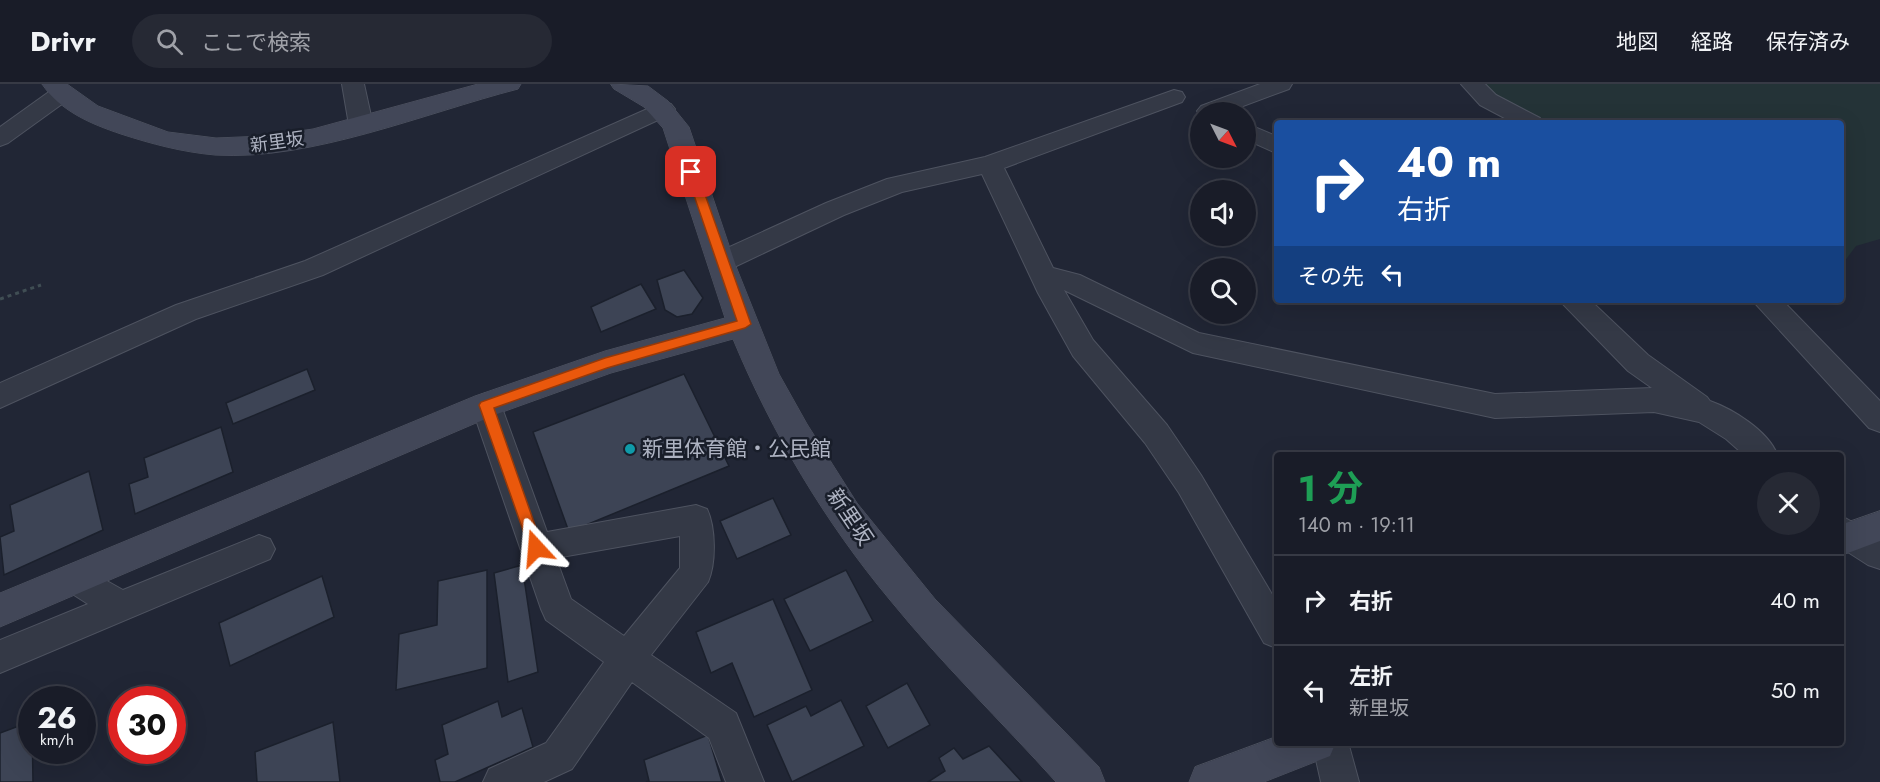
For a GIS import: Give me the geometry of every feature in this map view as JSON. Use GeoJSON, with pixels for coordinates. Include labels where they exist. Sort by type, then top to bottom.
{"type":"FeatureCollection","features":[{"type":"Feature","properties":{"kind":"main road","name":"新里坂"},"geometry":{"type":"LineString","coordinates":[[57,89],[80,107],[123,127],[172,141],[223,147],[278,145],[361,125],[509,84]]}},
{"type":"Feature","properties":{"kind":"main road","name":"新里坂"},"geometry":{"type":"LineString","coordinates":[[623,84],[647,95],[663,109],[676,127],[721,262],[786,418],[844,511],[880,561],[922,610],[1084,782]]}},
{"type":"Feature","properties":{"kind":"main road"},"geometry":{"type":"LineString","coordinates":[[0,610],[486,405],[605,363],[745,324]]}},
{"type":"Feature","properties":{"kind":"main road"},"geometry":{"type":"LineString","coordinates":[[1210,782],[1305,746]]}},
{"type":"Feature","properties":{"kind":"street"},"geometry":{"type":"LineString","coordinates":[[353,84],[361,125]]}},
{"type":"Feature","properties":{"kind":"street"},"geometry":{"type":"LineString","coordinates":[[1236,102],[1281,84]]}},
{"type":"Feature","properties":{"kind":"street"},"geometry":{"type":"LineString","coordinates":[[1472,84],[1488,100],[1526,120]]}},
{"type":"Feature","properties":{"kind":"street"},"geometry":{"type":"LineString","coordinates":[[0,138],[57,89]]}},
{"type":"Feature","properties":{"kind":"street"},"geometry":{"type":"LineString","coordinates":[[721,262],[835,208],[897,185],[990,164],[1166,90],[1191,102]]}},
{"type":"Feature","properties":{"kind":"street"},"geometry":{"type":"LineString","coordinates":[[0,396],[186,312],[314,268],[663,109]]}},
{"type":"Feature","properties":{"kind":"street"},"geometry":{"type":"LineString","coordinates":[[1256,135],[1274,144]]}},
{"type":"Feature","properties":{"kind":"street"},"geometry":{"type":"LineString","coordinates":[[990,164],[1083,348],[1156,434],[1190,484],[1274,630]]}},
{"type":"Feature","properties":{"kind":"street"},"geometry":{"type":"LineString","coordinates":[[1045,276],[1071,282],[1193,342],[1495,406],[1654,400],[1707,412]]}},
{"type":"Feature","properties":{"kind":"street"},"geometry":{"type":"LineString","coordinates":[[1576,303],[1638,363],[1707,412],[1737,430],[1760,452]]}},
{"type":"Feature","properties":{"kind":"street"},"geometry":{"type":"LineString","coordinates":[[1769,303],[1880,420]]}},
{"type":"Feature","properties":{"kind":"street"},"geometry":{"type":"LineString","coordinates":[[486,405],[558,609],[723,726],[745,782]]}},
{"type":"Feature","properties":{"kind":"street"},"geometry":{"type":"LineString","coordinates":[[502,782],[559,756],[627,659],[696,572],[696,519],[536,548]]}},
{"type":"Feature","properties":{"kind":"street"},"geometry":{"type":"LineString","coordinates":[[1853,533],[1880,555]]}},
{"type":"Feature","properties":{"kind":"street"},"geometry":{"type":"LineString","coordinates":[[0,657],[260,549]]}},
{"type":"Feature","properties":{"kind":"street"},"geometry":{"type":"LineString","coordinates":[[75,578],[122,608]]}},
{"type":"Feature","properties":{"kind":"street"},"geometry":{"type":"LineString","coordinates":[[1331,746],[1340,782]]}},
{"type":"Feature","properties":{"kind":"path"},"geometry":{"type":"LineString","coordinates":[[0,299],[41,285]]}},
{"type":"Feature","properties":{"kind":"shaded area"},"geometry":{"type":"Polygon","coordinates":[[[1481,84],[1880,84],[1880,239],[1856,246],[1844,262],[1844,120],[1541,120],[1500,101],[1481,84]]]}},
{"type":"Feature","properties":{"kind":"building"},"geometry":{"type":"Polygon","coordinates":[[[684,270],[703,298],[692,314],[677,317],[665,310],[657,280],[684,270]]]}},
{"type":"Feature","properties":{"kind":"building"},"geometry":{"type":"Polygon","coordinates":[[[641,284],[656,309],[601,332],[591,307],[641,284]]]}},
{"type":"Feature","properties":{"kind":"building"},"geometry":{"type":"Polygon","coordinates":[[[307,369],[315,390],[233,424],[226,403],[307,369]]]}},
{"type":"Feature","properties":{"kind":"building","name":"新里体育館・公民館"},"geometry":{"type":"Polygon","coordinates":[[[684,374],[729,466],[569,532],[533,432],[684,374]]]}},
{"type":"Feature","properties":{"kind":"building"},"geometry":{"type":"Polygon","coordinates":[[[221,427],[233,472],[135,514],[129,484],[148,477],[144,458],[221,427]]]}},
{"type":"Feature","properties":{"kind":"building"},"geometry":{"type":"Polygon","coordinates":[[[89,471],[103,530],[4,575],[0,537],[14,531],[10,505],[89,471]]]}},
{"type":"Feature","properties":{"kind":"building"},"geometry":{"type":"Polygon","coordinates":[[[773,498],[791,535],[737,559],[720,521],[773,498]]]}},
{"type":"Feature","properties":{"kind":"building"},"geometry":{"type":"Polygon","coordinates":[[[522,565],[538,672],[508,682],[494,573],[522,565]]]}},
{"type":"Feature","properties":{"kind":"building"},"geometry":{"type":"Polygon","coordinates":[[[487,570],[487,668],[396,690],[399,634],[437,625],[438,581],[487,570]]]}},
{"type":"Feature","properties":{"kind":"building"},"geometry":{"type":"Polygon","coordinates":[[[846,570],[873,621],[810,651],[784,599],[846,570]]]}},
{"type":"Feature","properties":{"kind":"building"},"geometry":{"type":"Polygon","coordinates":[[[322,576],[334,617],[230,666],[219,623],[322,576]]]}},
{"type":"Feature","properties":{"kind":"building"},"geometry":{"type":"Polygon","coordinates":[[[773,599],[812,690],[754,717],[732,663],[711,673],[696,632],[773,599]]]}},
{"type":"Feature","properties":{"kind":"building"},"geometry":{"type":"Polygon","coordinates":[[[907,683],[930,725],[888,748],[866,706],[907,683]]]}},
{"type":"Feature","properties":{"kind":"building"},"geometry":{"type":"Polygon","coordinates":[[[841,700],[864,746],[792,782],[767,725],[806,706],[811,716],[841,700]]]}},
{"type":"Feature","properties":{"kind":"building"},"geometry":{"type":"Polygon","coordinates":[[[498,701],[502,717],[522,708],[533,747],[455,782],[440,782],[435,760],[448,754],[442,725],[498,701]]]}},
{"type":"Feature","properties":{"kind":"building"},"geometry":{"type":"Polygon","coordinates":[[[333,722],[340,782],[257,782],[255,752],[333,722]]]}},
{"type":"Feature","properties":{"kind":"building"},"geometry":{"type":"Polygon","coordinates":[[[18,726],[18,764],[33,764],[33,782],[0,782],[0,733],[18,726]]]}},
{"type":"Feature","properties":{"kind":"building"},"geometry":{"type":"Polygon","coordinates":[[[708,735],[722,782],[646,782],[649,781],[644,760],[708,735]]]}},
{"type":"Feature","properties":{"kind":"building"},"geometry":{"type":"Polygon","coordinates":[[[989,746],[1022,782],[928,782],[945,771],[939,758],[954,748],[963,759],[989,746]]]}},
{"type":"Feature","properties":{"kind":"place","name":"新里体育館・公民館"},"geometry":{"type":"Point","coordinates":[630,449]}},
{"type":"Feature","properties":{"kind":"route"},"geometry":{"type":"LineString","coordinates":[[536,548],[486,405],[605,363],[705,333],[745,324],[721,262],[691,172]]}}]}
